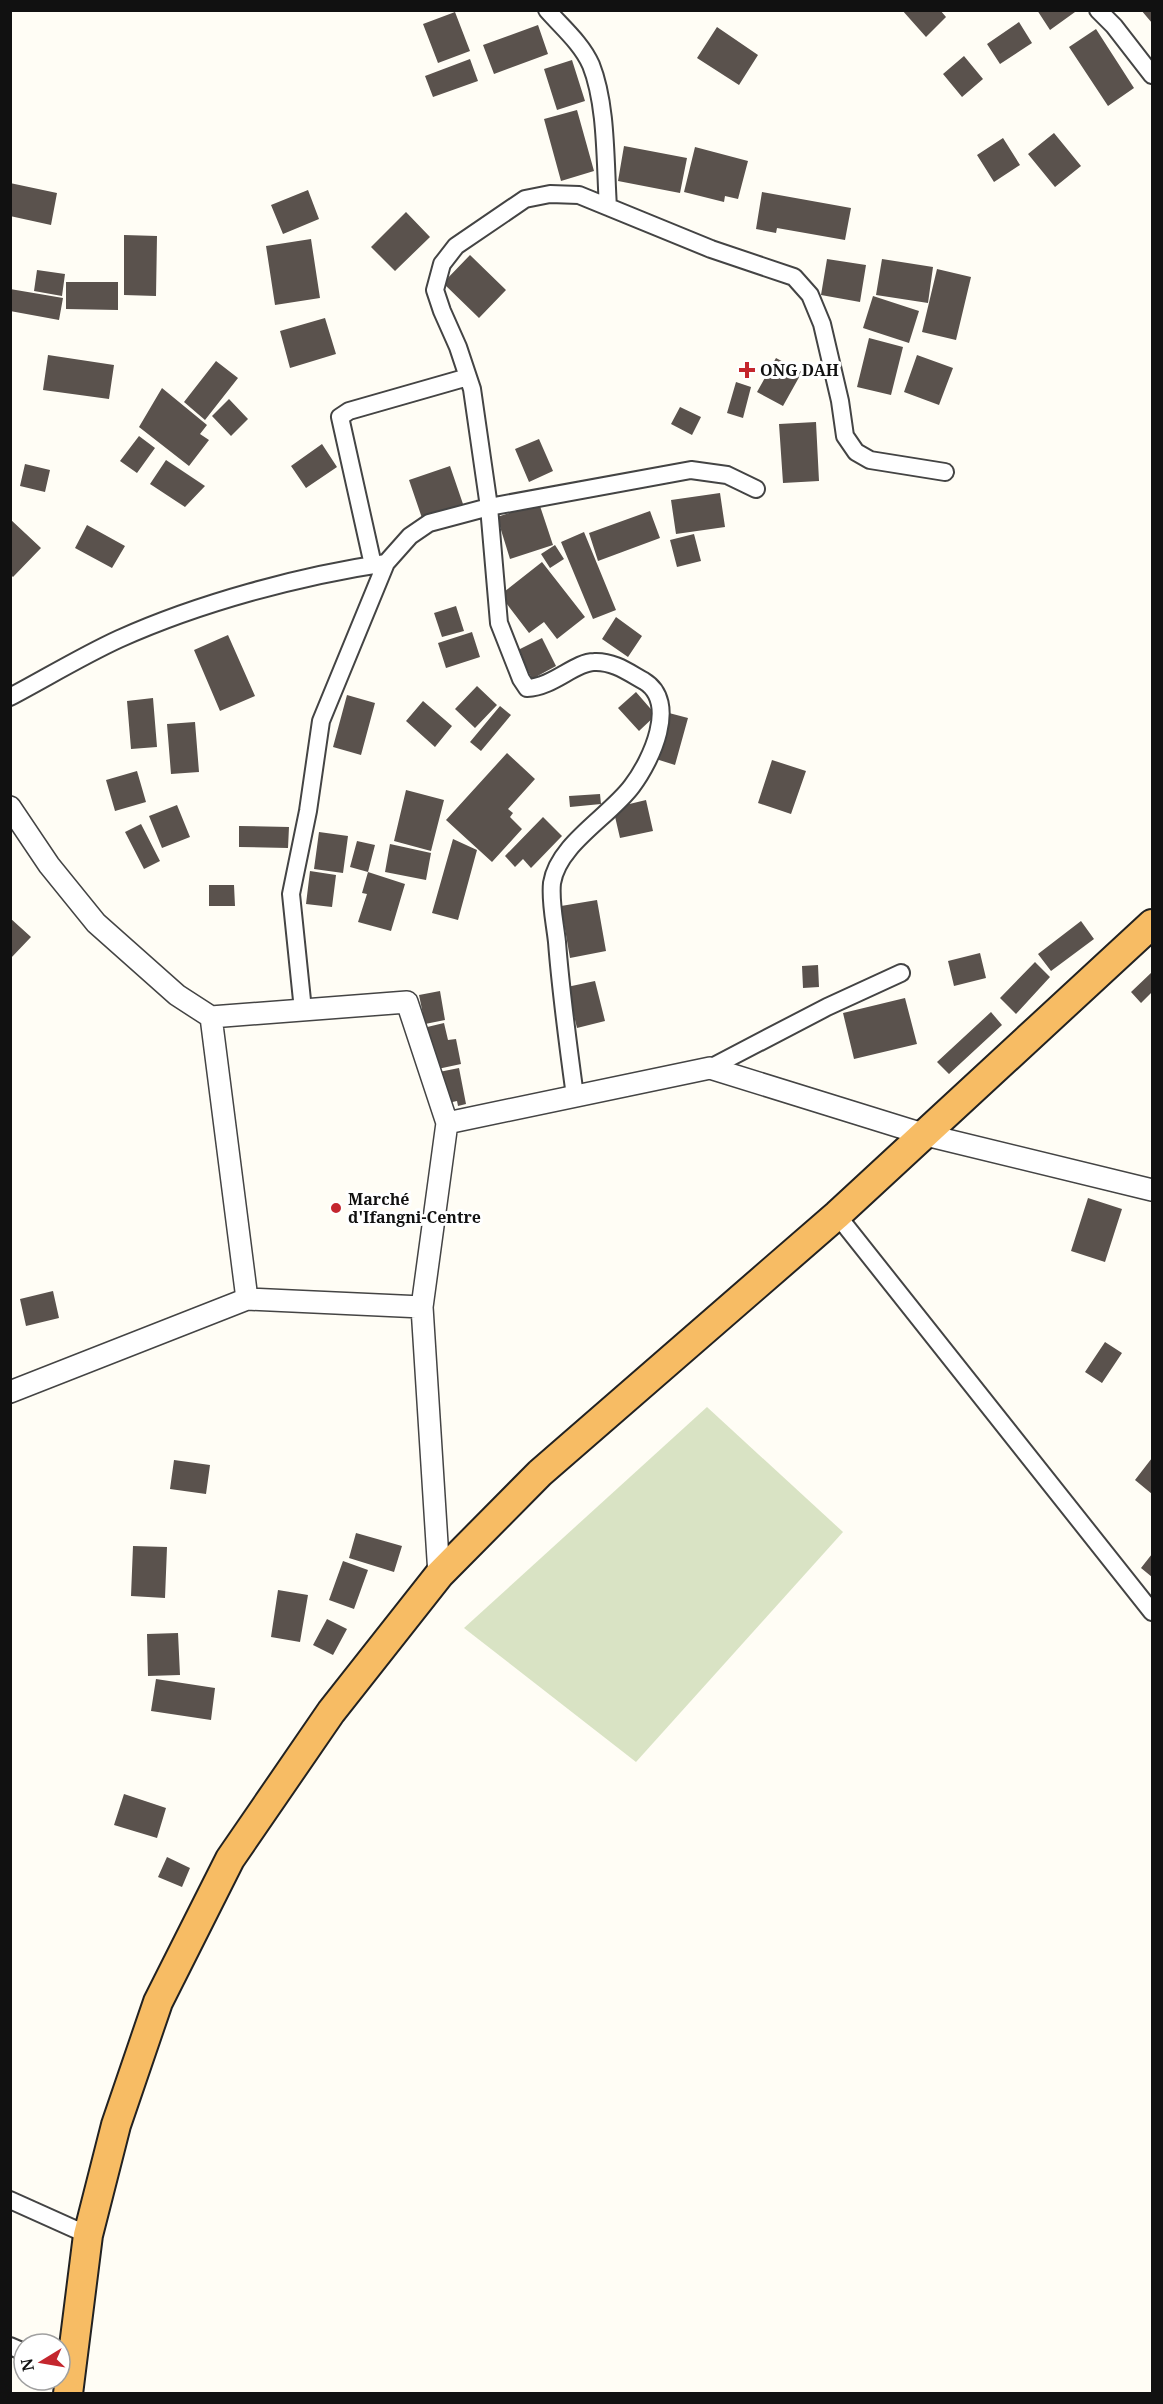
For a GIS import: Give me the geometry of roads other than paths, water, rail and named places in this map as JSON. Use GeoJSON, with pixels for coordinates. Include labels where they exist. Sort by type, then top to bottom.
{"type":"FeatureCollection","features":[{"type":"Feature","properties":{"kind":"highway"},"geometry":{"type":"LineString","coordinates":[[72,2338],[88,2235],[116,2125],[159,2002],[230,1859],[331,1712],[439,1575],[540,1473],[837,1215],[1152,924]]}},
{"type":"Feature","properties":{"kind":"street"},"geometry":{"type":"LineString","coordinates":[[547,10],[590,63],[599,92],[608,207]]}},
{"type":"Feature","properties":{"kind":"street"},"geometry":{"type":"LineString","coordinates":[[1098,10],[1114,26],[1152,75]]}},
{"type":"Feature","properties":{"kind":"street"},"geometry":{"type":"LineString","coordinates":[[575,1096],[562,998],[552,883],[559,863],[632,786],[650,754],[662,717],[661,702],[652,686],[616,665],[592,661],[541,687],[527,688],[521,680],[499,623],[489,507],[468,377],[435,290],[442,264],[456,246],[525,199],[550,194],[579,195],[711,249],[794,277],[810,295],[822,324],[840,401],[845,436],[856,452],[870,460],[945,472]]}},
{"type":"Feature","properties":{"kind":"street"},"geometry":{"type":"LineString","coordinates":[[380,564],[340,417],[349,411],[468,377]]}},
{"type":"Feature","properties":{"kind":"street"},"geometry":{"type":"LineString","coordinates":[[303,1010],[291,894],[308,811],[321,721],[380,564],[410,536],[429,524],[489,507],[691,470],[727,475],[756,489]]}},
{"type":"Feature","properties":{"kind":"street"},"geometry":{"type":"LineString","coordinates":[[10,697],[120,639],[214,604],[315,575],[380,564]]}},
{"type":"Feature","properties":{"kind":"street"},"geometry":{"type":"LineString","coordinates":[[10,807],[16,826],[96,923],[169,988],[211,1017],[407,1002],[447,1123],[422,1306],[439,1575]]}},
{"type":"Feature","properties":{"kind":"street"},"geometry":{"type":"LineString","coordinates":[[447,1123],[710,1068],[827,1007],[901,973]]}},
{"type":"Feature","properties":{"kind":"street"},"geometry":{"type":"LineString","coordinates":[[211,1017],[248,1299]]}},
{"type":"Feature","properties":{"kind":"street"},"geometry":{"type":"LineString","coordinates":[[710,1068],[926,1135],[1152,1190]]}},
{"type":"Feature","properties":{"kind":"street"},"geometry":{"type":"LineString","coordinates":[[837,1215],[1152,1612]]}},
{"type":"Feature","properties":{"kind":"street"},"geometry":{"type":"LineString","coordinates":[[10,1392],[248,1299],[422,1306]]}},
{"type":"Feature","properties":{"kind":"street"},"geometry":{"type":"LineString","coordinates":[[10,2200],[88,2235]]}},
{"type":"Feature","properties":{"kind":"place","name":"ONG DAH"},"geometry":{"type":"Point","coordinates":[747,370]}},
{"type":"Feature","properties":{"kind":"place","name":"Marché d'Ifangni-Centre"},"geometry":{"type":"Point","coordinates":[336,1208]}}]}
